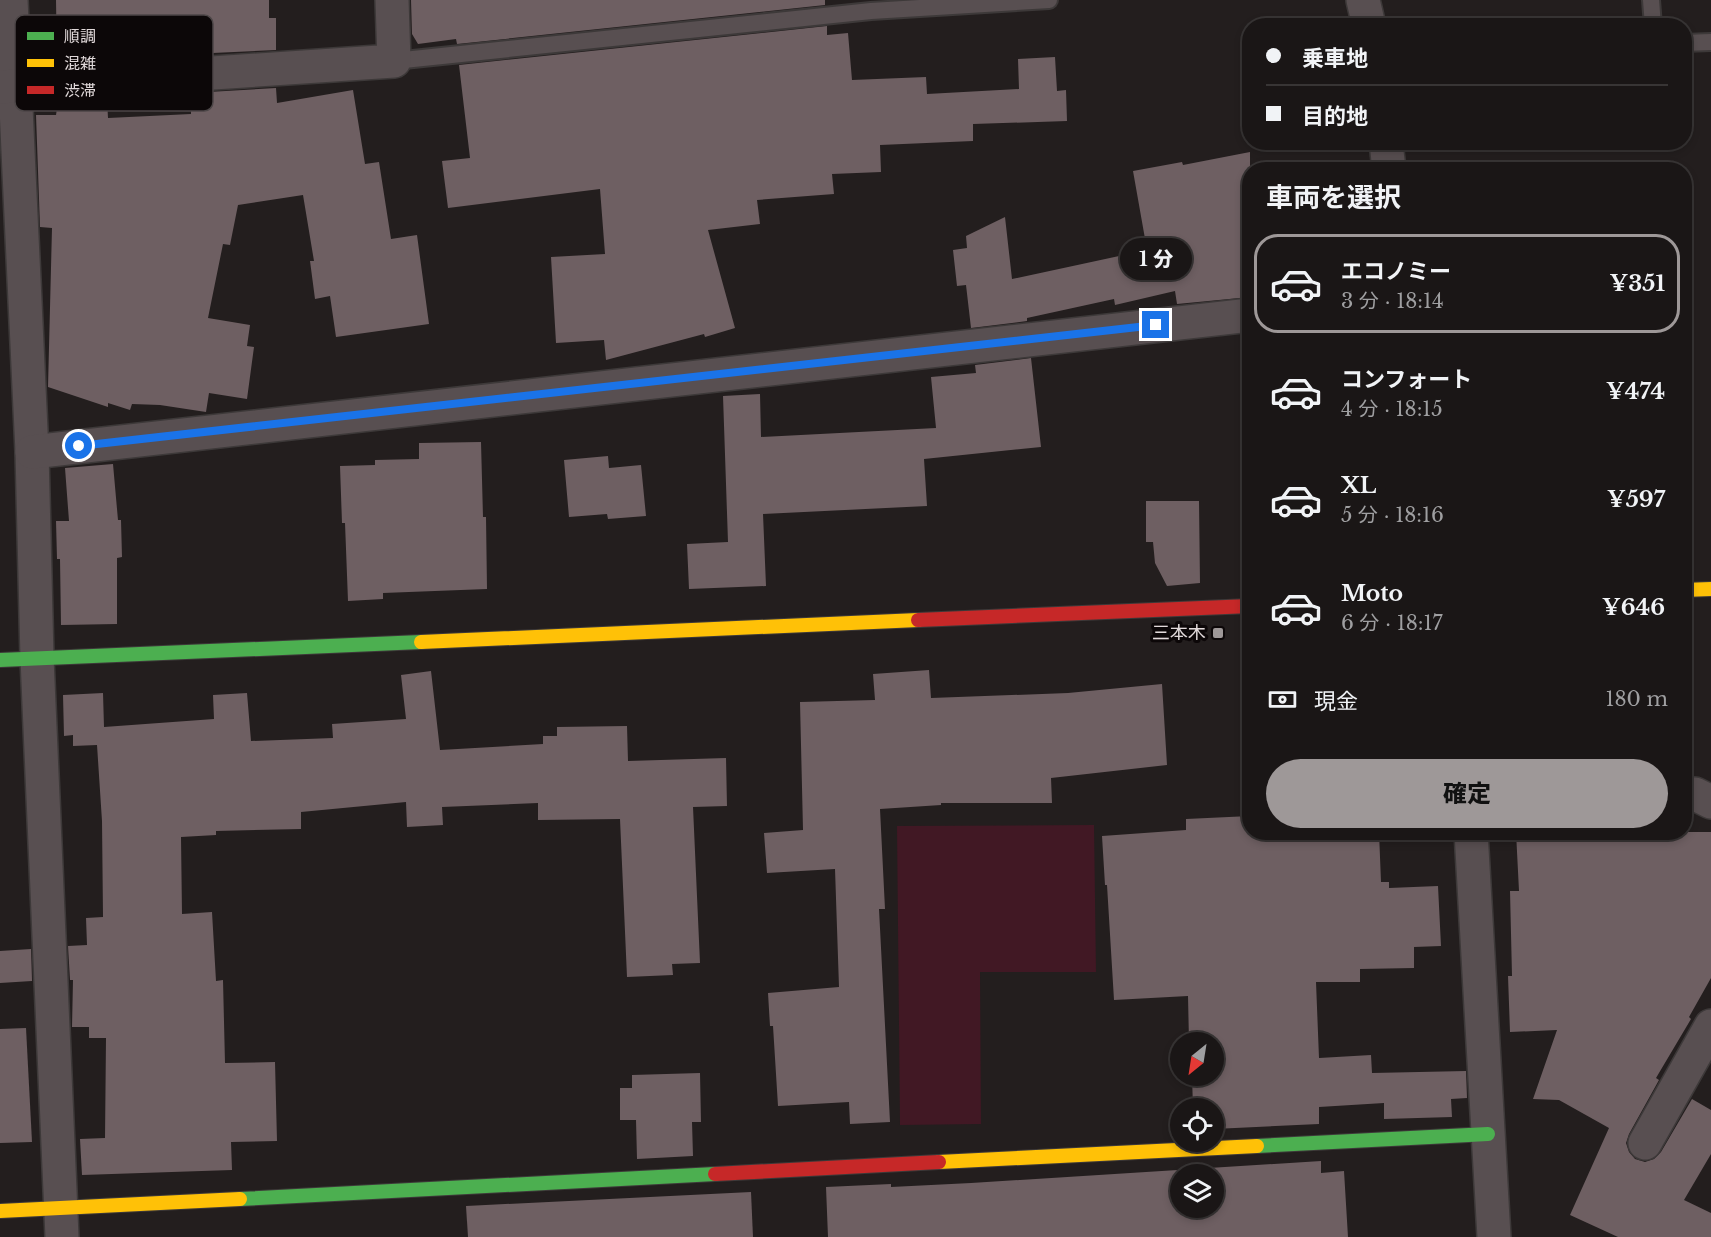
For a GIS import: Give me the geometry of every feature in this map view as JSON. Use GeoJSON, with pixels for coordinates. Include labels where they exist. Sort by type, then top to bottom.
{"type":"FeatureCollection","features":[{"type":"Feature","properties":{"kind":"street"},"geometry":{"type":"LineString","coordinates":[[11,0],[7,87],[32,452],[37,658],[62,1223]]}},
{"type":"Feature","properties":{"kind":"street"},"geometry":{"type":"LineString","coordinates":[[213,73],[394,61],[392,0]]}},
{"type":"Feature","properties":{"kind":"street"},"geometry":{"type":"LineString","coordinates":[[1364,0],[1367,18]]}},
{"type":"Feature","properties":{"kind":"street"},"geometry":{"type":"LineString","coordinates":[[32,452],[1242,316]]}},
{"type":"Feature","properties":{"kind":"street"},"geometry":{"type":"LineString","coordinates":[[1692,590],[1711,589]]}},
{"type":"Feature","properties":{"kind":"street"},"geometry":{"type":"LineString","coordinates":[[0,660],[1242,606]]}},
{"type":"Feature","properties":{"kind":"street"},"geometry":{"type":"LineString","coordinates":[[1692,794],[1711,802]]}},
{"type":"Feature","properties":{"kind":"street"},"geometry":{"type":"LineString","coordinates":[[1471,840],[1494,1237]]}},
{"type":"Feature","properties":{"kind":"street"},"geometry":{"type":"LineString","coordinates":[[1645,1143],[1711,1026]]}},
{"type":"Feature","properties":{"kind":"street"},"geometry":{"type":"LineString","coordinates":[[0,1211],[62,1223],[1488,1134]]}},
{"type":"Feature","properties":{"kind":"lane"},"geometry":{"type":"LineString","coordinates":[[394,61],[871,6],[1049,0]]}},
{"type":"Feature","properties":{"kind":"lane"},"geometry":{"type":"LineString","coordinates":[[1651,0],[1652,18]]}},
{"type":"Feature","properties":{"kind":"lane"},"geometry":{"type":"LineString","coordinates":[[1692,43],[1711,42]]}},
{"type":"Feature","properties":{"kind":"shaded area"},"geometry":{"type":"Polygon","coordinates":[[[1094,825],[1096,972],[980,972],[981,1124],[900,1125],[897,826],[1094,825]]]}},
{"type":"Feature","properties":{"kind":"building"},"geometry":{"type":"Polygon","coordinates":[[[56,0],[269,0],[269,18],[276,18],[276,50],[213,53],[213,15],[56,15],[56,0]]]}},
{"type":"Feature","properties":{"kind":"building"},"geometry":{"type":"Polygon","coordinates":[[[411,0],[825,0],[825,5],[457,44],[456,39],[418,44],[412,34],[411,0]]]}},
{"type":"Feature","properties":{"kind":"building"},"geometry":{"type":"Polygon","coordinates":[[[827,26],[827,35],[848,33],[852,80],[926,77],[927,94],[1019,89],[1018,59],[1055,57],[1057,91],[1066,90],[1067,121],[973,124],[973,141],[880,145],[881,172],[832,174],[834,194],[757,200],[760,224],[708,230],[735,328],[606,360],[604,340],[556,343],[551,257],[605,254],[600,189],[448,208],[442,161],[470,158],[459,65],[827,26]]]}},
{"type":"Feature","properties":{"kind":"building"},"geometry":{"type":"Polygon","coordinates":[[[276,88],[277,103],[353,90],[365,164],[379,162],[391,239],[417,235],[429,324],[336,337],[330,296],[315,299],[310,261],[314,261],[303,195],[238,205],[230,245],[223,244],[208,318],[250,325],[247,346],[254,347],[247,399],[209,393],[206,412],[160,405],[132,404],[130,410],[108,403],[108,407],[48,387],[52,228],[40,227],[36,115],[56,115],[57,111],[108,111],[108,118],[191,114],[191,111],[213,111],[213,92],[276,88]]]}},
{"type":"Feature","properties":{"kind":"building"},"geometry":{"type":"Polygon","coordinates":[[[1250,152],[1250,162],[1242,162],[1242,298],[1177,304],[1175,291],[1115,305],[1114,299],[1027,318],[1027,321],[971,328],[966,285],[957,286],[953,250],[967,248],[966,236],[1005,217],[1012,279],[1147,250],[1133,171],[1182,162],[1183,165],[1250,152]]]}},
{"type":"Feature","properties":{"kind":"building"},"geometry":{"type":"Polygon","coordinates":[[[1031,358],[1041,447],[924,459],[927,506],[763,514],[766,586],[689,589],[687,544],[728,542],[723,396],[760,394],[761,437],[936,428],[931,377],[976,373],[975,365],[1031,358]]]}},
{"type":"Feature","properties":{"kind":"building"},"geometry":{"type":"Polygon","coordinates":[[[481,442],[483,517],[486,517],[487,589],[383,593],[383,599],[348,601],[340,466],[375,465],[375,460],[419,459],[419,443],[481,442]]]}},
{"type":"Feature","properties":{"kind":"building"},"geometry":{"type":"Polygon","coordinates":[[[608,456],[609,468],[641,465],[646,516],[608,519],[607,514],[569,517],[564,460],[608,456]]]}},
{"type":"Feature","properties":{"kind":"building"},"geometry":{"type":"Polygon","coordinates":[[[113,464],[118,520],[121,520],[122,557],[117,558],[117,624],[61,625],[60,559],[57,559],[56,521],[69,521],[65,468],[113,464]]]}},
{"type":"Feature","properties":{"kind":"building"},"geometry":{"type":"Polygon","coordinates":[[[1146,501],[1199,501],[1200,583],[1167,586],[1155,563],[1153,542],[1146,542],[1146,501]]]}},
{"type":"Feature","properties":{"kind":"building"},"geometry":{"type":"Polygon","coordinates":[[[929,670],[931,698],[1068,693],[1162,684],[1167,765],[1051,778],[1052,803],[941,803],[941,805],[880,809],[885,909],[879,909],[890,1122],[850,1124],[849,1102],[778,1106],[773,1026],[770,1026],[768,993],[839,987],[835,869],[767,873],[764,833],[803,830],[800,702],[875,700],[873,674],[929,670]]]}},
{"type":"Feature","properties":{"kind":"building"},"geometry":{"type":"Polygon","coordinates":[[[431,671],[440,750],[543,744],[543,736],[557,736],[557,727],[627,726],[628,761],[726,758],[727,806],[693,807],[700,963],[672,964],[673,975],[627,977],[620,819],[538,820],[538,803],[442,807],[443,825],[407,827],[406,802],[301,812],[301,829],[216,831],[216,835],[181,837],[182,914],[212,912],[216,981],[223,980],[225,1063],[275,1062],[277,1141],[231,1142],[232,1170],[82,1175],[80,1139],[105,1138],[106,1038],[89,1038],[89,1027],[72,1027],[73,980],[70,980],[68,946],[87,945],[86,918],[103,917],[102,821],[97,745],[73,746],[73,735],[64,736],[63,695],[103,693],[104,727],[214,719],[213,695],[247,693],[251,741],[333,738],[332,724],[406,719],[401,675],[431,671]]]}},
{"type":"Feature","properties":{"kind":"building"},"geometry":{"type":"Polygon","coordinates":[[[1242,816],[1242,840],[1379,840],[1381,882],[1389,882],[1389,888],[1438,886],[1441,946],[1414,947],[1414,968],[1360,969],[1360,982],[1316,982],[1319,1058],[1371,1055],[1372,1073],[1466,1071],[1467,1098],[1451,1099],[1452,1117],[1384,1119],[1384,1103],[1319,1107],[1319,1124],[1224,1129],[1224,1098],[1193,1098],[1192,1086],[1224,1086],[1224,1032],[1189,1032],[1188,996],[1114,1000],[1102,836],[1186,830],[1186,819],[1242,816]]]}},
{"type":"Feature","properties":{"kind":"building"},"geometry":{"type":"Polygon","coordinates":[[[1692,832],[1711,832],[1711,978],[1689,1017],[1691,1019],[1656,1078],[1659,1080],[1626,1143],[1635,1159],[1645,1162],[1654,1159],[1661,1152],[1692,1099],[1711,1110],[1711,1154],[1684,1200],[1711,1213],[1711,1237],[1618,1237],[1570,1215],[1609,1128],[1559,1100],[1533,1099],[1557,1030],[1510,1032],[1508,976],[1512,976],[1510,891],[1519,891],[1516,840],[1692,840],[1692,832]]]}},
{"type":"Feature","properties":{"kind":"building"},"geometry":{"type":"Polygon","coordinates":[[[31,949],[32,981],[0,983],[0,951],[31,949]]]}},
{"type":"Feature","properties":{"kind":"building"},"geometry":{"type":"Polygon","coordinates":[[[26,1028],[32,1142],[0,1143],[0,1029],[26,1028]]]}},
{"type":"Feature","properties":{"kind":"building"},"geometry":{"type":"Polygon","coordinates":[[[700,1073],[701,1122],[692,1122],[693,1156],[637,1159],[636,1120],[620,1120],[620,1088],[632,1088],[632,1075],[700,1073]]]}},
{"type":"Feature","properties":{"kind":"building"},"geometry":{"type":"Polygon","coordinates":[[[1321,1161],[1321,1173],[1344,1171],[1348,1237],[828,1237],[826,1187],[891,1184],[891,1187],[1170,1170],[1170,1218],[1224,1218],[1224,1167],[1321,1161]]]}},
{"type":"Feature","properties":{"kind":"building"},"geometry":{"type":"Polygon","coordinates":[[[751,1192],[753,1237],[468,1237],[466,1206],[751,1192]]]}},
{"type":"Feature","properties":{"kind":"traffic: fast"},"geometry":{"type":"LineString","coordinates":[[0,660],[421,642]]}},
{"type":"Feature","properties":{"kind":"traffic: fast"},"geometry":{"type":"LineString","coordinates":[[1257,1146],[1488,1134]]}},
{"type":"Feature","properties":{"kind":"traffic: fast"},"geometry":{"type":"LineString","coordinates":[[240,1199],[715,1174]]}},
{"type":"Feature","properties":{"kind":"traffic: slow"},"geometry":{"type":"LineString","coordinates":[[1692,590],[1711,589]]}},
{"type":"Feature","properties":{"kind":"traffic: slow"},"geometry":{"type":"LineString","coordinates":[[421,642],[918,620]]}},
{"type":"Feature","properties":{"kind":"traffic: slow"},"geometry":{"type":"LineString","coordinates":[[939,1162],[1257,1146]]}},
{"type":"Feature","properties":{"kind":"traffic: slow"},"geometry":{"type":"LineString","coordinates":[[0,1211],[240,1199]]}},
{"type":"Feature","properties":{"kind":"traffic: jam"},"geometry":{"type":"LineString","coordinates":[[918,620],[1242,606]]}},
{"type":"Feature","properties":{"kind":"traffic: jam"},"geometry":{"type":"LineString","coordinates":[[715,1174],[939,1162]]}},
{"type":"Feature","properties":{"kind":"place","name":"三本木"},"geometry":{"type":"Point","coordinates":[1218,633]}},
{"type":"Feature","properties":{"kind":"route"},"geometry":{"type":"LineString","coordinates":[[79,446],[1156,325]]}}]}
